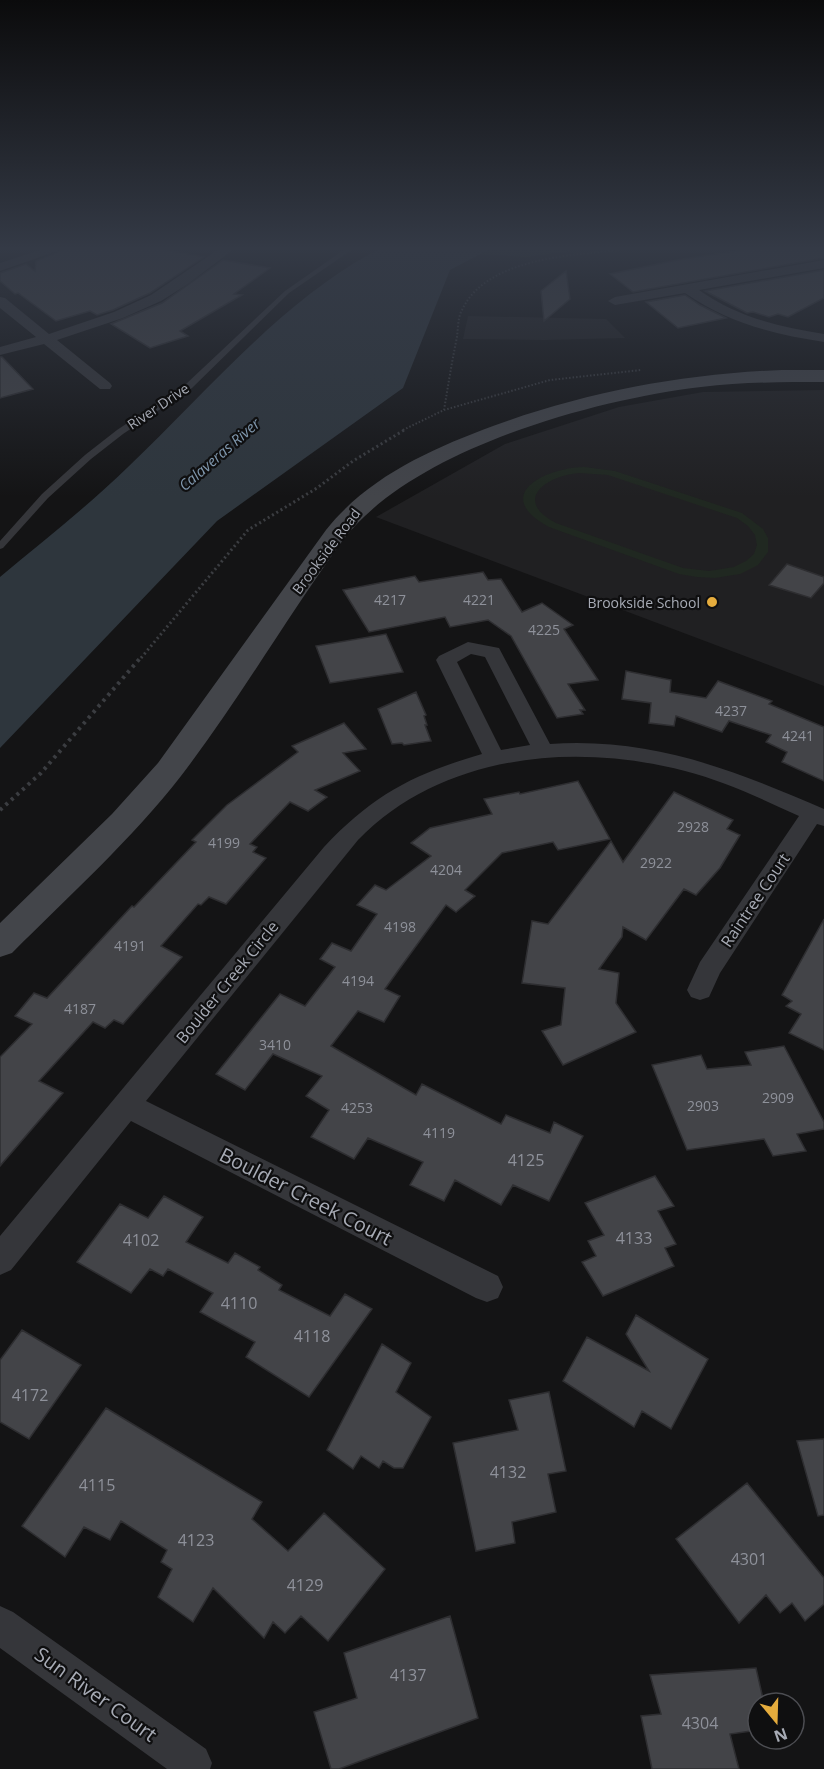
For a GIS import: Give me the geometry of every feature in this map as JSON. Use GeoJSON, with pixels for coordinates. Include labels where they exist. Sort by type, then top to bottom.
{"type":"FeatureCollection","features":[{"type":"Feature","properties":{"kind":"street"},"geometry":{"type":"LineString","coordinates":[[37,332],[105,386]]}},
{"type":"Feature","properties":{"kind":"street"},"geometry":{"type":"LineString","coordinates":[[0,351],[71,332]]}},
{"type":"Feature","properties":{"kind":"street"},"geometry":{"type":"LineString","coordinates":[[786,332],[824,338]]}},
{"type":"Feature","properties":{"kind":"street","name":"Brookside Road"},"geometry":{"type":"LineString","coordinates":[[0,944],[152,788],[187,746],[315,562],[358,508],[398,477],[421,464],[474,441],[556,410],[621,393],[724,378],[824,376]]}},
{"type":"Feature","properties":{"kind":"street"},"geometry":{"type":"LineString","coordinates":[[495,759],[446,660],[468,648],[492,652],[544,752]]}},
{"type":"Feature","properties":{"kind":"street","name":"Boulder Creek Circle"},"geometry":{"type":"LineString","coordinates":[[0,1260],[332,853],[360,823],[400,794],[435,777],[495,759],[580,749],[657,757],[710,771],[818,815]]}},
{"type":"Feature","properties":{"kind":"street","name":"Raintree Court"},"geometry":{"type":"LineString","coordinates":[[700,990],[710,969],[818,815]]}},
{"type":"Feature","properties":{"kind":"street","name":"Boulder Creek Court"},"geometry":{"type":"LineString","coordinates":[[127,1105],[487,1287]]}},
{"type":"Feature","properties":{"kind":"street","name":"Sun River Court"},"geometry":{"type":"LineString","coordinates":[[0,1625],[192,1763]]}},
{"type":"Feature","properties":{"kind":"lane","name":"River Drive"},"geometry":{"type":"LineString","coordinates":[[0,546],[45,496],[88,457],[120,432],[189,386],[246,332]]}},
{"type":"Feature","properties":{"kind":"path"},"geometry":{"type":"LineString","coordinates":[[444,410],[458,332]]}},
{"type":"Feature","properties":{"kind":"shaded area"},"geometry":{"type":"Polygon","coordinates":[[[465,332],[619,332],[625,338],[544,340],[463,339],[465,332]]]}},
{"type":"Feature","properties":{"kind":"shaded area","name":"Brookside School"},"geometry":{"type":"Polygon","coordinates":[[[824,390],[824,686],[376,517],[505,444],[619,407],[703,392],[824,390]]]}},
{"type":"Feature","properties":{"kind":"shaded area"},"geometry":{"type":"Polygon","coordinates":[[[584,467],[615,471],[742,513],[763,529],[768,538],[768,552],[758,565],[740,574],[715,578],[697,577],[679,574],[549,527],[532,515],[524,504],[524,494],[530,485],[540,478],[584,467]],[[579,473],[555,479],[539,491],[535,498],[536,506],[556,523],[683,568],[709,571],[734,567],[754,554],[757,545],[755,535],[737,518],[608,475],[579,473]]]}},
{"type":"Feature","properties":{"kind":"water","name":"Calaveras River"},"geometry":{"type":"Polygon","coordinates":[[[266,332],[425,332],[403,388],[217,521],[0,748],[0,577],[113,481],[266,332]]]}},
{"type":"Feature","properties":{"kind":"building"},"geometry":{"type":"Polygon","coordinates":[[[123,332],[181,332],[188,336],[150,348],[123,332]]]}},
{"type":"Feature","properties":{"kind":"building"},"geometry":{"type":"Polygon","coordinates":[[[0,357],[2,357],[33,389],[0,398],[0,357]]]}},
{"type":"Feature","properties":{"kind":"building"},"geometry":{"type":"Polygon","coordinates":[[[787,564],[824,577],[824,583],[811,598],[769,585],[787,564]]]}},
{"type":"Feature","properties":{"kind":"building"},"geometry":{"type":"Polygon","coordinates":[[[483,572],[488,580],[501,579],[522,612],[542,603],[573,625],[564,629],[598,680],[568,684],[585,710],[580,710],[583,714],[557,718],[511,636],[488,620],[450,627],[445,617],[369,632],[343,590],[415,576],[419,582],[483,572]]]}},
{"type":"Feature","properties":{"kind":"building"},"geometry":{"type":"Polygon","coordinates":[[[386,634],[403,672],[330,683],[316,646],[386,634]]]}},
{"type":"Feature","properties":{"kind":"building"},"geometry":{"type":"Polygon","coordinates":[[[626,671],[671,680],[670,692],[706,698],[718,681],[772,701],[769,704],[824,727],[824,781],[782,762],[787,752],[766,742],[771,735],[729,721],[722,732],[676,716],[674,726],[649,723],[651,703],[622,699],[626,671]]]}},
{"type":"Feature","properties":{"kind":"building"},"geometry":{"type":"Polygon","coordinates":[[[416,692],[426,715],[424,716],[427,725],[425,725],[431,741],[404,745],[402,743],[392,744],[378,709],[416,692]]]}},
{"type":"Feature","properties":{"kind":"building"},"geometry":{"type":"Polygon","coordinates":[[[344,723],[366,749],[343,753],[360,771],[315,790],[327,797],[308,811],[290,802],[250,844],[257,847],[253,852],[266,858],[226,904],[209,897],[201,905],[198,904],[161,946],[182,957],[123,1024],[114,1020],[105,1028],[93,1022],[39,1081],[63,1093],[0,1166],[0,1057],[32,1024],[15,1016],[34,993],[47,998],[132,906],[134,907],[196,842],[192,840],[227,805],[298,752],[292,746],[344,723]]]}},
{"type":"Feature","properties":{"kind":"building"},"geometry":{"type":"Polygon","coordinates":[[[578,781],[610,839],[558,850],[553,842],[502,853],[465,890],[475,896],[456,912],[446,905],[385,989],[400,996],[384,1022],[358,1011],[331,1046],[416,1095],[422,1084],[501,1124],[506,1115],[550,1133],[554,1122],[583,1136],[549,1201],[513,1185],[501,1205],[455,1180],[444,1201],[410,1185],[423,1162],[368,1138],[354,1159],[311,1137],[329,1110],[306,1096],[322,1076],[273,1054],[245,1090],[216,1074],[280,994],[305,1006],[335,967],[320,959],[332,943],[351,951],[377,914],[357,905],[375,885],[386,890],[431,856],[411,843],[430,828],[492,814],[484,799],[519,792],[520,794],[578,781]]]}},
{"type":"Feature","properties":{"kind":"building"},"geometry":{"type":"Polygon","coordinates":[[[674,792],[733,820],[727,829],[740,835],[720,868],[696,895],[684,889],[646,940],[623,927],[622,937],[599,969],[619,973],[616,1003],[636,1032],[563,1065],[542,1031],[561,1025],[565,988],[522,983],[532,921],[548,924],[611,841],[623,862],[674,792]]]}},
{"type":"Feature","properties":{"kind":"building"},"geometry":{"type":"Polygon","coordinates":[[[824,919],[824,1050],[789,1033],[801,1014],[786,1006],[792,1001],[782,995],[824,919]]]}},
{"type":"Feature","properties":{"kind":"building"},"geometry":{"type":"Polygon","coordinates":[[[784,1046],[824,1122],[824,1129],[797,1134],[806,1151],[773,1156],[764,1139],[687,1150],[652,1065],[701,1055],[707,1069],[751,1065],[745,1052],[784,1046]]]}},
{"type":"Feature","properties":{"kind":"building"},"geometry":{"type":"Polygon","coordinates":[[[655,1176],[674,1206],[658,1211],[676,1244],[665,1248],[674,1266],[603,1296],[582,1262],[596,1256],[588,1241],[604,1235],[585,1203],[655,1176]]]}},
{"type":"Feature","properties":{"kind":"building"},"geometry":{"type":"Polygon","coordinates":[[[164,1196],[203,1217],[186,1242],[228,1263],[235,1253],[260,1267],[258,1270],[282,1285],[279,1290],[330,1316],[345,1294],[372,1309],[309,1397],[246,1357],[255,1342],[200,1312],[213,1293],[168,1269],[163,1276],[150,1269],[131,1293],[77,1262],[120,1204],[148,1218],[164,1196]]]}},
{"type":"Feature","properties":{"kind":"building"},"geometry":{"type":"Polygon","coordinates":[[[636,1315],[708,1359],[671,1429],[642,1411],[634,1427],[563,1381],[587,1337],[649,1371],[626,1334],[636,1315]]]}},
{"type":"Feature","properties":{"kind":"building"},"geometry":{"type":"Polygon","coordinates":[[[22,1330],[81,1365],[29,1439],[0,1422],[0,1360],[22,1330]]]}},
{"type":"Feature","properties":{"kind":"building"},"geometry":{"type":"Polygon","coordinates":[[[382,1344],[411,1363],[396,1392],[431,1417],[403,1468],[394,1468],[383,1461],[379,1468],[361,1456],[353,1469],[327,1450],[382,1344]]]}},
{"type":"Feature","properties":{"kind":"building"},"geometry":{"type":"Polygon","coordinates":[[[549,1392],[566,1471],[548,1474],[556,1512],[512,1522],[515,1543],[476,1551],[453,1443],[518,1430],[509,1400],[549,1392]]]}},
{"type":"Feature","properties":{"kind":"building"},"geometry":{"type":"Polygon","coordinates":[[[106,1408],[262,1502],[252,1519],[288,1551],[324,1513],[385,1569],[328,1641],[301,1616],[285,1633],[273,1622],[264,1638],[213,1588],[193,1622],[158,1597],[172,1569],[161,1562],[167,1550],[121,1521],[110,1540],[84,1527],[65,1557],[22,1526],[106,1408]]]}},
{"type":"Feature","properties":{"kind":"building"},"geometry":{"type":"Polygon","coordinates":[[[824,1439],[824,1515],[818,1516],[797,1441],[824,1439]]]}},
{"type":"Feature","properties":{"kind":"building"},"geometry":{"type":"Polygon","coordinates":[[[747,1483],[824,1578],[824,1604],[805,1621],[792,1603],[780,1613],[766,1595],[739,1623],[676,1539],[747,1483]]]}},
{"type":"Feature","properties":{"kind":"building"},"geometry":{"type":"Polygon","coordinates":[[[450,1616],[478,1718],[339,1769],[331,1769],[314,1712],[357,1698],[344,1653],[450,1616]]]}},
{"type":"Feature","properties":{"kind":"building"},"geometry":{"type":"Polygon","coordinates":[[[756,1668],[761,1691],[746,1691],[746,1732],[730,1734],[739,1769],[652,1769],[641,1716],[661,1714],[650,1675],[756,1668]]]}},
{"type":"Feature","properties":{"kind":"place","name":"Brookside School"},"geometry":{"type":"Point","coordinates":[712,602]}}]}
